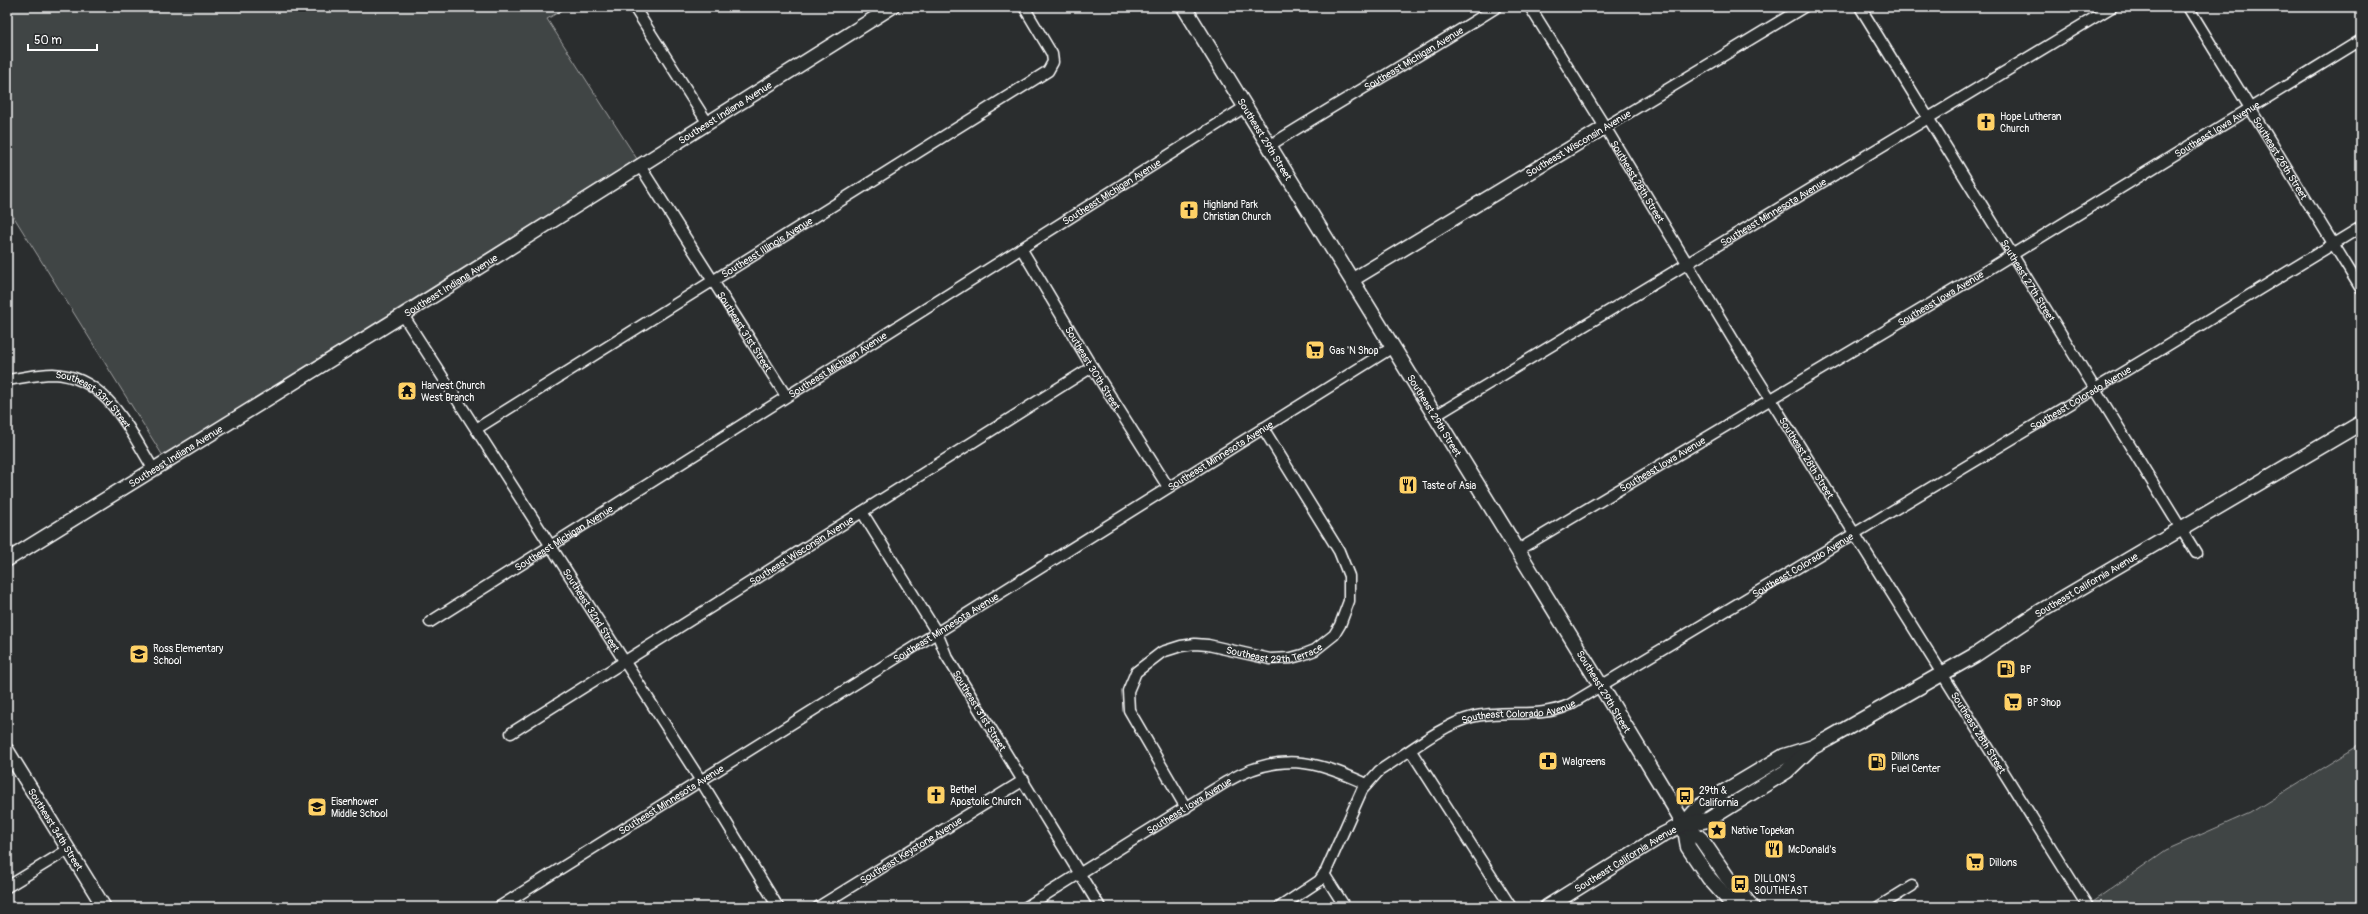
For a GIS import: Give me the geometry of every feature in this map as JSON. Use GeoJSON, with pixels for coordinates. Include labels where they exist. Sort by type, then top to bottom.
{"type":"FeatureCollection","features":[{"type":"Feature","properties":{"kind":"main road","name":"Southeast 29th Street"},"geometry":{"type":"LineString","coordinates":[[1187,8],[1245,107],[1518,550],[1684,824],[1701,839],[1727,877],[1752,907]]}},
{"type":"Feature","properties":{"kind":"main road","name":"Southeast California Avenue"},"geometry":{"type":"LineString","coordinates":[[1547,907],[1664,834],[1684,824],[1708,820],[1786,771],[1813,747],[1975,655],[2041,611],[2361,423]]}},
{"type":"Feature","properties":{"kind":"main road","name":"Southeast 29th Street"},"geometry":{"type":"LineString","coordinates":[[1684,824],[1688,847],[1709,878],[1735,907]]}},
{"type":"Feature","properties":{"kind":"street"},"geometry":{"type":"LineString","coordinates":[[634,7],[707,122]]}},
{"type":"Feature","properties":{"kind":"street","name":"Southeast Indiana Avenue"},"geometry":{"type":"LineString","coordinates":[[7,560],[403,315],[640,166],[707,122],[892,7]]}},
{"type":"Feature","properties":{"kind":"street","name":"Southeast Illinois Avenue"},"geometry":{"type":"LineString","coordinates":[[476,429],[1048,71],[1054,62],[1048,45],[1024,7]]}},
{"type":"Feature","properties":{"kind":"street","name":"Southeast Michigan Avenue"},"geometry":{"type":"LineString","coordinates":[[1269,146],[1321,113],[1402,67],[1497,7]]}},
{"type":"Feature","properties":{"kind":"street","name":"Southeast 28th Street"},"geometry":{"type":"LineString","coordinates":[[1530,7],[1770,398],[1943,672],[2088,907]]}},
{"type":"Feature","properties":{"kind":"street","name":"Southeast Wisconsin Avenue"},"geometry":{"type":"LineString","coordinates":[[1352,280],[1804,7]]}},
{"type":"Feature","properties":{"kind":"street","name":"Southeast 27th Street"},"geometry":{"type":"LineString","coordinates":[[1860,7],[2196,553]]}},
{"type":"Feature","properties":{"kind":"street","name":"Southeast Minnesota Avenue"},"geometry":{"type":"LineString","coordinates":[[1435,416],[2112,7]]}},
{"type":"Feature","properties":{"kind":"street","name":"Southeast 26th Street"},"geometry":{"type":"LineString","coordinates":[[2188,7],[2361,289]]}},
{"type":"Feature","properties":{"kind":"street","name":"Southeast Iowa Avenue"},"geometry":{"type":"LineString","coordinates":[[1518,550],[2013,254],[2361,40]]}},
{"type":"Feature","properties":{"kind":"street","name":"Southeast Michigan Avenue"},"geometry":{"type":"LineString","coordinates":[[430,622],[1245,107]]}},
{"type":"Feature","properties":{"kind":"street","name":"Southeast 31st Street"},"geometry":{"type":"LineString","coordinates":[[640,166],[714,280],[786,396]]}},
{"type":"Feature","properties":{"kind":"street","name":"Southeast Colorado Avenue"},"geometry":{"type":"LineString","coordinates":[[1280,907],[1313,887],[1324,874],[1358,798],[1367,784],[1379,771],[1460,721],[1483,715],[1548,711],[1569,705],[1855,534],[2361,227]]}},
{"type":"Feature","properties":{"kind":"street","name":"Southeast 30th Street"},"geometry":{"type":"LineString","coordinates":[[1021,248],[1092,367],[1168,487]]}},
{"type":"Feature","properties":{"kind":"street","name":"Southeast 32nd Street"},"geometry":{"type":"LineString","coordinates":[[403,315],[623,662],[701,781],[778,907]]}},
{"type":"Feature","properties":{"kind":"street","name":"Southeast Minnesota Avenue"},"geometry":{"type":"LineString","coordinates":[[498,907],[1168,487],[1393,348]]}},
{"type":"Feature","properties":{"kind":"street","name":"Southeast Wisconsin Avenue"},"geometry":{"type":"LineString","coordinates":[[511,733],[1092,367]]}},
{"type":"Feature","properties":{"kind":"street","name":"Southeast 33rd Street"},"geometry":{"type":"LineString","coordinates":[[7,380],[53,374],[68,376],[90,385],[112,403],[154,470]]}},
{"type":"Feature","properties":{"kind":"street","name":"Southeast 29th Terrace"},"geometry":{"type":"LineString","coordinates":[[1186,808],[1129,710],[1128,692],[1136,672],[1162,652],[1195,644],[1208,645],[1270,659],[1291,658],[1302,655],[1315,650],[1334,635],[1340,625],[1349,601],[1349,576],[1340,551],[1263,428]]}},
{"type":"Feature","properties":{"kind":"street","name":"Southeast 31st Street"},"geometry":{"type":"LineString","coordinates":[[862,512],[937,633],[946,655],[1024,780],[1100,907]]}},
{"type":"Feature","properties":{"kind":"street","name":"Southeast 34th Street"},"geometry":{"type":"LineString","coordinates":[[7,750],[104,907]]}},
{"type":"Feature","properties":{"kind":"street"},"geometry":{"type":"LineString","coordinates":[[1412,751],[1511,907]]}},
{"type":"Feature","properties":{"kind":"street","name":"Southeast Iowa Avenue"},"geometry":{"type":"LineString","coordinates":[[1026,907],[1238,775],[1264,766],[1284,762],[1316,764],[1333,769],[1367,784]]}},
{"type":"Feature","properties":{"kind":"street","name":"Southeast Keystone Avenue"},"geometry":{"type":"LineString","coordinates":[[818,907],[1024,780]]}},
{"type":"Feature","properties":{"kind":"street"},"geometry":{"type":"LineString","coordinates":[[7,887],[69,849]]}},
{"type":"Feature","properties":{"kind":"street"},"geometry":{"type":"LineString","coordinates":[[1324,874],[1345,907]]}},
{"type":"Feature","properties":{"kind":"street"},"geometry":{"type":"LineString","coordinates":[[1878,907],[1912,886]]}},
{"type":"Feature","properties":{"kind":"shaded area"},"geometry":{"type":"Polygon","coordinates":[[[7,7],[567,7],[547,19],[637,159],[163,456],[7,206],[7,7]]]}},
{"type":"Feature","properties":{"kind":"shaded area"},"geometry":{"type":"Polygon","coordinates":[[[2361,744],[2361,907],[2096,907],[2092,902],[2166,850],[2250,813],[2361,744]]]}},
{"type":"Feature","properties":{"kind":"place","name":"Hope Lutheran Church"},"geometry":{"type":"Point","coordinates":[1986,122]}},
{"type":"Feature","properties":{"kind":"place","name":"Highland Park Christian Church"},"geometry":{"type":"Point","coordinates":[1189,210]}},
{"type":"Feature","properties":{"kind":"place","name":"Gas 'N Shop"},"geometry":{"type":"Point","coordinates":[1315,350]}},
{"type":"Feature","properties":{"kind":"place","name":"Harvest Church West Branch"},"geometry":{"type":"Point","coordinates":[407,391]}},
{"type":"Feature","properties":{"kind":"place","name":"Taste of Asia"},"geometry":{"type":"Point","coordinates":[1408,485]}},
{"type":"Feature","properties":{"kind":"place","name":"Ross Elementary School"},"geometry":{"type":"Point","coordinates":[139,654]}},
{"type":"Feature","properties":{"kind":"place","name":"BP"},"geometry":{"type":"Point","coordinates":[2006,669]}},
{"type":"Feature","properties":{"kind":"place","name":"BP Shop"},"geometry":{"type":"Point","coordinates":[2013,702]}},
{"type":"Feature","properties":{"kind":"place","name":"Walgreens"},"geometry":{"type":"Point","coordinates":[1548,761]}},
{"type":"Feature","properties":{"kind":"place","name":"Dillons Fuel Center"},"geometry":{"type":"Point","coordinates":[1877,762]}},
{"type":"Feature","properties":{"kind":"place","name":"Bethel Apostolic Church"},"geometry":{"type":"Point","coordinates":[936,795]}},
{"type":"Feature","properties":{"kind":"place","name":"29th & California"},"geometry":{"type":"Point","coordinates":[1685,796]}},
{"type":"Feature","properties":{"kind":"place","name":"Eisenhower Middle School"},"geometry":{"type":"Point","coordinates":[317,807]}},
{"type":"Feature","properties":{"kind":"place","name":"Native Topekan"},"geometry":{"type":"Point","coordinates":[1717,830]}},
{"type":"Feature","properties":{"kind":"place","name":"McDonald's"},"geometry":{"type":"Point","coordinates":[1774,849]}},
{"type":"Feature","properties":{"kind":"place","name":"Dillons"},"geometry":{"type":"Point","coordinates":[1975,862]}},
{"type":"Feature","properties":{"kind":"place","name":"DILLON'S SOUTHEAST"},"geometry":{"type":"Point","coordinates":[1740,884]}}]}
